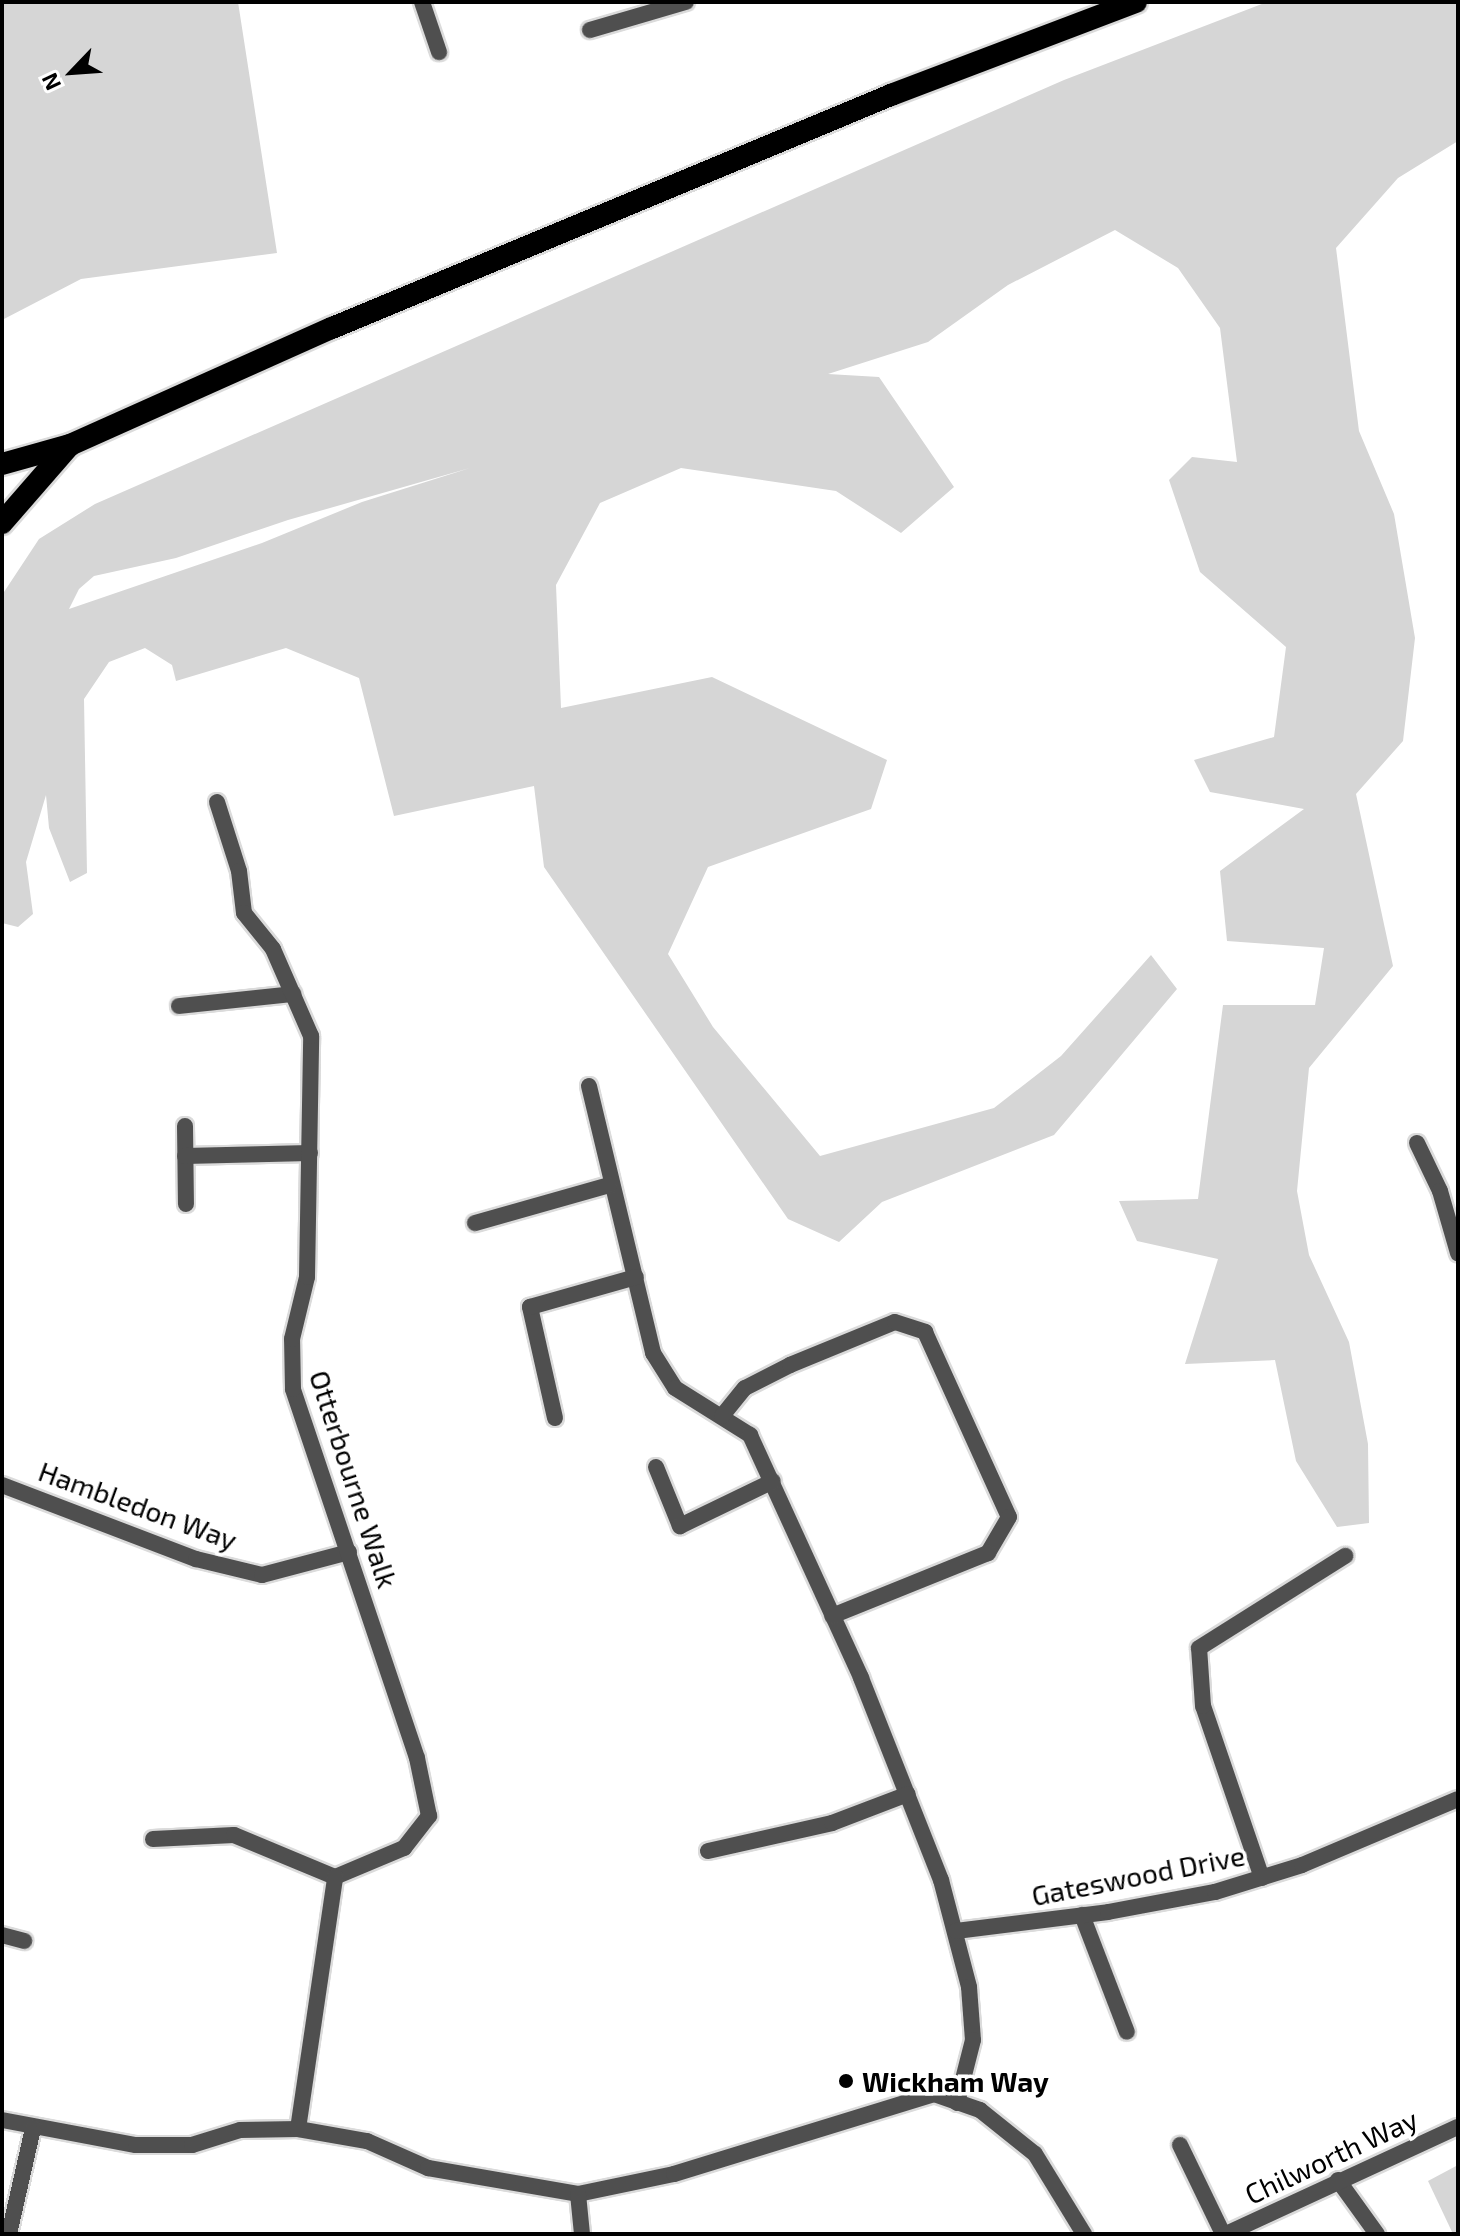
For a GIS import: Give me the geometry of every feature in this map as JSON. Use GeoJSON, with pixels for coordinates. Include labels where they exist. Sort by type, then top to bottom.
{"type":"FeatureCollection","features":[{"type":"Feature","properties":{"kind":"highway"},"geometry":{"type":"LineString","coordinates":[[2,464],[70,445],[332,328],[891,95],[1136,2]]}},
{"type":"Feature","properties":{"kind":"highway"},"geometry":{"type":"LineString","coordinates":[[2,523],[70,445]]}},
{"type":"Feature","properties":{"kind":"street"},"geometry":{"type":"LineString","coordinates":[[422,2],[439,52]]}},
{"type":"Feature","properties":{"kind":"street"},"geometry":{"type":"LineString","coordinates":[[590,30],[686,2]]}},
{"type":"Feature","properties":{"kind":"street","name":"Otterbourne Walk"},"geometry":{"type":"LineString","coordinates":[[217,802],[239,871],[244,913],[273,949],[311,1036],[307,1277],[289,1360],[316,1464],[349,1552],[417,1758],[429,1816],[404,1848],[335,1877]]}},
{"type":"Feature","properties":{"kind":"street"},"geometry":{"type":"LineString","coordinates":[[179,1006],[293,994]]}},
{"type":"Feature","properties":{"kind":"street"},"geometry":{"type":"LineString","coordinates":[[589,1086],[609,1185],[636,1277],[653,1353],[675,1388],[750,1435],[773,1481],[908,1794],[956,1931],[969,1987],[973,2040],[957,2103]]}},
{"type":"Feature","properties":{"kind":"street"},"geometry":{"type":"LineString","coordinates":[[185,1126],[186,1204]]}},
{"type":"Feature","properties":{"kind":"street"},"geometry":{"type":"LineString","coordinates":[[1417,1143],[1440,1191],[1458,1251]]}},
{"type":"Feature","properties":{"kind":"street"},"geometry":{"type":"LineString","coordinates":[[185,1156],[310,1153]]}},
{"type":"Feature","properties":{"kind":"street"},"geometry":{"type":"LineString","coordinates":[[475,1223],[609,1185]]}},
{"type":"Feature","properties":{"kind":"street"},"geometry":{"type":"LineString","coordinates":[[555,1418],[530,1307],[636,1277]]}},
{"type":"Feature","properties":{"kind":"street"},"geometry":{"type":"LineString","coordinates":[[722,1416],[745,1388],[895,1322],[925,1332],[1009,1517],[988,1553],[832,1616]]}},
{"type":"Feature","properties":{"kind":"street"},"geometry":{"type":"LineString","coordinates":[[656,1467],[680,1526],[773,1481]]}},
{"type":"Feature","properties":{"kind":"street","name":"Hambledon Way"},"geometry":{"type":"LineString","coordinates":[[2,1485],[196,1559],[262,1575],[349,1552]]}},
{"type":"Feature","properties":{"kind":"street"},"geometry":{"type":"LineString","coordinates":[[1262,1878],[1203,1706],[1199,1648],[1345,1556]]}},
{"type":"Feature","properties":{"kind":"street"},"geometry":{"type":"LineString","coordinates":[[708,1851],[832,1823],[908,1794]]}},
{"type":"Feature","properties":{"kind":"street","name":"Gateswood Drive"},"geometry":{"type":"LineString","coordinates":[[956,1931],[1082,1915],[1215,1892],[1262,1878],[1458,1799]]}},
{"type":"Feature","properties":{"kind":"street"},"geometry":{"type":"LineString","coordinates":[[153,1839],[234,1835],[335,1877],[298,2129]]}},
{"type":"Feature","properties":{"kind":"street"},"geometry":{"type":"LineString","coordinates":[[1082,1915],[1127,2032]]}},
{"type":"Feature","properties":{"kind":"street"},"geometry":{"type":"LineString","coordinates":[[2,1935],[24,1941]]}},
{"type":"Feature","properties":{"kind":"street"},"geometry":{"type":"LineString","coordinates":[[2,2120],[136,2145],[192,2145],[240,2130],[298,2129],[367,2141],[428,2168],[578,2194],[674,2174],[934,2094],[980,2110],[1035,2154],[1084,2234]]}},
{"type":"Feature","properties":{"kind":"street","name":"Chilworth Way"},"geometry":{"type":"LineString","coordinates":[[1225,2234],[1458,2127]]}},
{"type":"Feature","properties":{"kind":"street"},"geometry":{"type":"LineString","coordinates":[[9,2234],[33,2128]]}},
{"type":"Feature","properties":{"kind":"street"},"geometry":{"type":"LineString","coordinates":[[1180,2145],[1225,2234]]}},
{"type":"Feature","properties":{"kind":"street"},"geometry":{"type":"LineString","coordinates":[[1338,2180],[1377,2234]]}},
{"type":"Feature","properties":{"kind":"street"},"geometry":{"type":"LineString","coordinates":[[578,2194],[582,2234]]}},
{"type":"Feature","properties":{"kind":"shaded area"},"geometry":{"type":"Polygon","coordinates":[[[2,2],[238,2],[277,253],[81,279],[2,320],[2,2]]]}},
{"type":"Feature","properties":{"kind":"shaded area"},"geometry":{"type":"Polygon","coordinates":[[[1267,2],[1458,2],[1458,141],[1398,178],[1336,248],[1359,431],[1394,514],[1415,638],[1403,741],[1356,794],[1393,966],[1309,1068],[1297,1191],[1309,1255],[1349,1342],[1368,1444],[1369,1523],[1337,1527],[1296,1461],[1275,1360],[1185,1364],[1218,1259],[1137,1241],[1119,1201],[1198,1199],[1223,1005],[1315,1005],[1324,948],[1227,941],[1220,871],[1304,809],[1210,792],[1194,760],[1274,737],[1286,647],[1200,572],[1169,480],[1192,457],[1237,462],[1220,328],[1178,268],[1115,230],[1008,285],[928,342],[828,374],[879,377],[954,487],[901,533],[836,491],[681,468],[600,503],[556,585],[561,708],[712,677],[887,760],[871,809],[708,867],[668,954],[713,1027],[820,1156],[994,1108],[1061,1056],[1151,955],[1177,989],[1054,1135],[882,1202],[839,1242],[788,1219],[544,867],[534,786],[394,816],[359,678],[286,648],[176,681],[172,665],[145,648],[109,662],[84,699],[87,873],[70,882],[49,828],[46,795],[26,862],[33,914],[18,927],[2,923],[4,592],[39,539],[95,504],[1064,80],[1267,2]],[[470,468],[288,520],[176,558],[94,576],[79,589],[69,609],[262,543],[362,502],[470,468]]]}},
{"type":"Feature","properties":{"kind":"shaded area"},"geometry":{"type":"Polygon","coordinates":[[[1458,2165],[1458,2234],[1453,2234],[1428,2181],[1458,2165]]]}},
{"type":"Feature","properties":{"kind":"place","name":"Wickham Way"},"geometry":{"type":"Point","coordinates":[846,2081]}}]}
